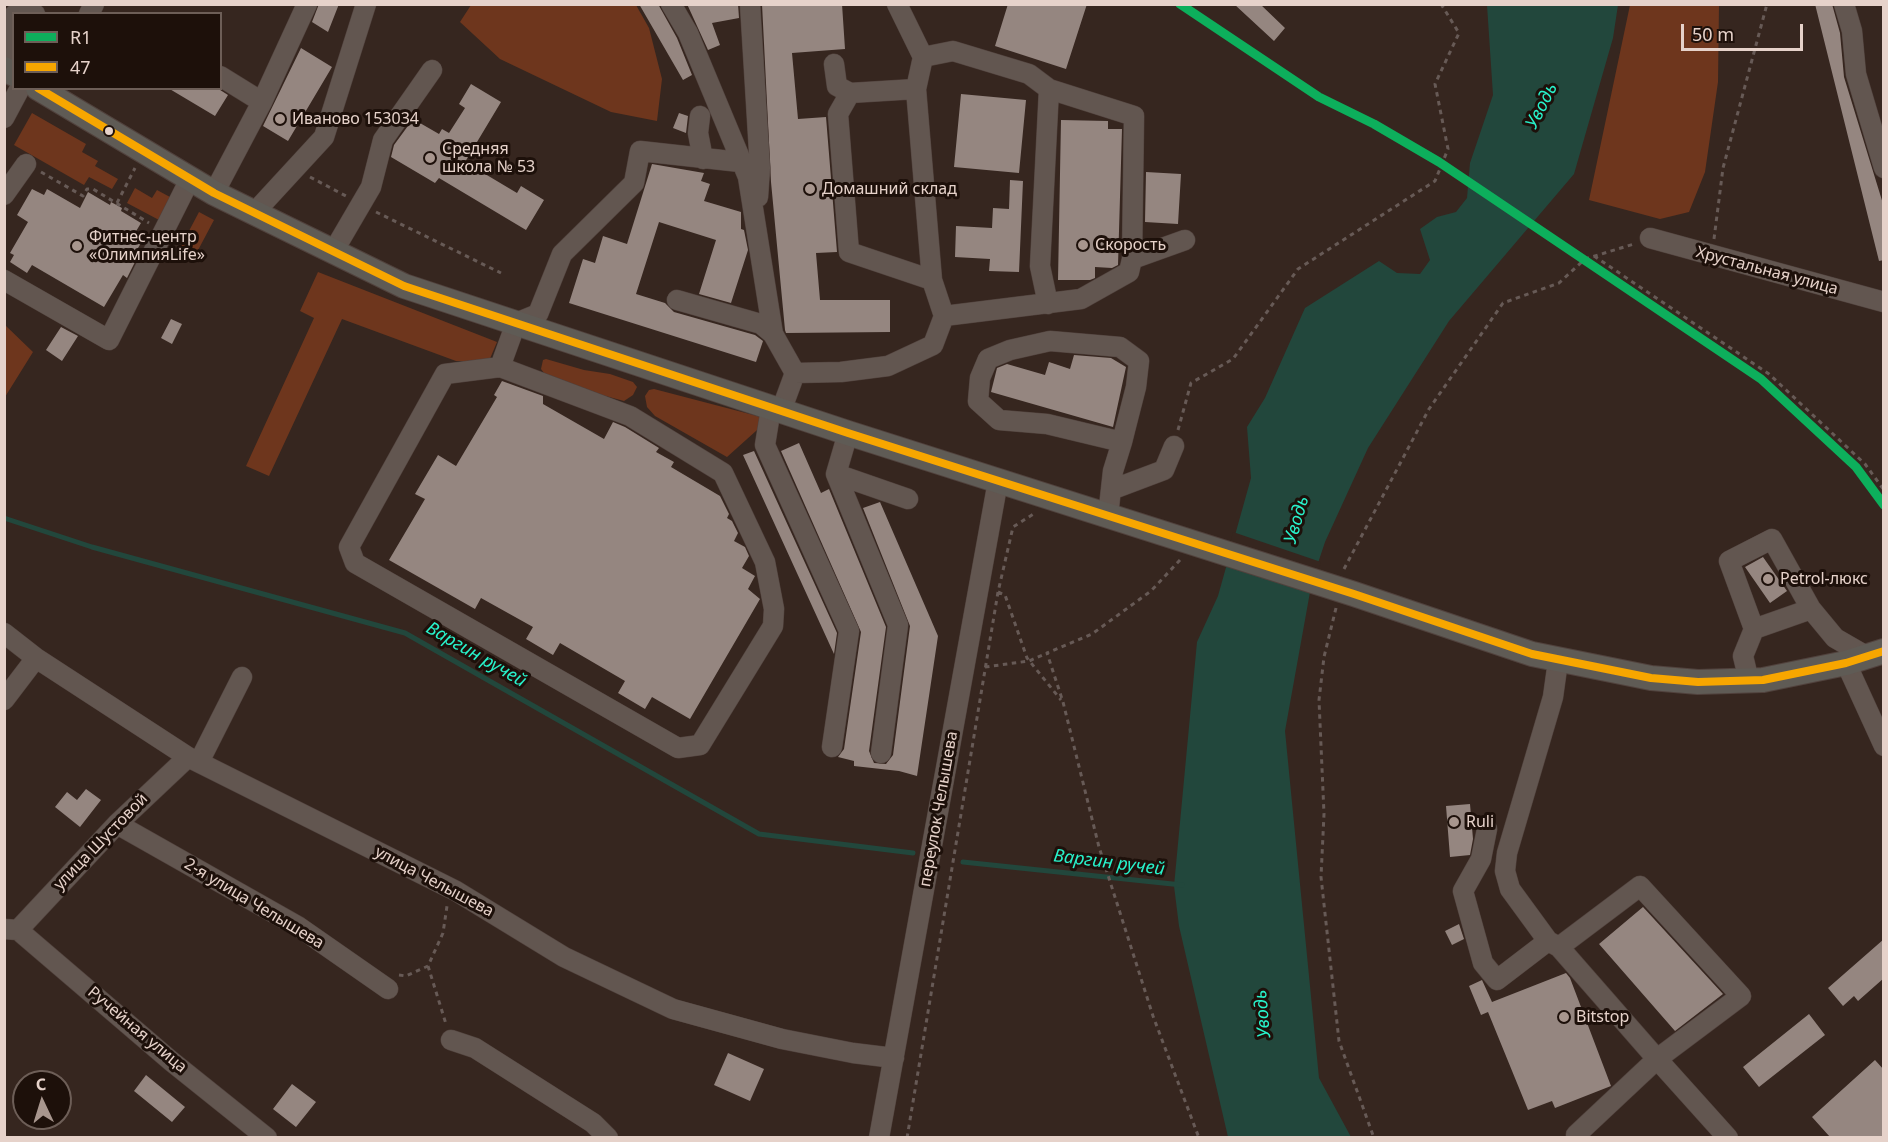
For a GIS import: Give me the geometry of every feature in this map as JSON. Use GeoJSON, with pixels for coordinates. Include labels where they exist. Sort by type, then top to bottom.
{"type":"FeatureCollection","features":[{"type":"Feature","properties":{"kind":"main road"},"geometry":{"type":"LineString","coordinates":[[4,67],[12,87]]}},
{"type":"Feature","properties":{"kind":"main road"},"geometry":{"type":"LineString","coordinates":[[41,90],[214,193],[404,286],[776,410],[1108,516],[1193,550],[1558,661],[1650,678],[1698,682],[1749,681],[1866,657]]}},
{"type":"Feature","properties":{"kind":"street"},"geometry":{"type":"LineString","coordinates":[[17,4],[31,12]]}},
{"type":"Feature","properties":{"kind":"street"},"geometry":{"type":"LineString","coordinates":[[214,193],[262,102],[307,4]]}},
{"type":"Feature","properties":{"kind":"street"},"geometry":{"type":"LineString","coordinates":[[254,213],[324,137],[366,4]]}},
{"type":"Feature","properties":{"kind":"street"},"geometry":{"type":"LineString","coordinates":[[671,4],[688,33],[748,177],[773,334]]}},
{"type":"Feature","properties":{"kind":"street"},"geometry":{"type":"LineString","coordinates":[[750,4],[760,168],[756,221]]}},
{"type":"Feature","properties":{"kind":"street"},"geometry":{"type":"LineString","coordinates":[[795,373],[842,372],[888,366],[933,345],[944,316],[932,280],[916,89],[923,57],[897,4]]}},
{"type":"Feature","properties":{"kind":"street"},"geometry":{"type":"LineString","coordinates":[[1844,4],[1852,31],[1856,74],[1884,168]]}},
{"type":"Feature","properties":{"kind":"street"},"geometry":{"type":"LineString","coordinates":[[4,67],[12,25]]}},
{"type":"Feature","properties":{"kind":"street"},"geometry":{"type":"LineString","coordinates":[[923,57],[953,51],[1029,74],[1049,89],[1134,116],[1132,259],[1129,272],[1080,299],[944,316]]}},
{"type":"Feature","properties":{"kind":"street"},"geometry":{"type":"LineString","coordinates":[[834,64],[837,86],[850,93],[916,89]]}},
{"type":"Feature","properties":{"kind":"street"},"geometry":{"type":"LineString","coordinates":[[333,252],[371,188],[383,140],[432,70]]}},
{"type":"Feature","properties":{"kind":"street"},"geometry":{"type":"LineString","coordinates":[[222,77],[262,102]]}},
{"type":"Feature","properties":{"kind":"street"},"geometry":{"type":"LineString","coordinates":[[1048,304],[1040,266],[1049,89]]}},
{"type":"Feature","properties":{"kind":"street"},"geometry":{"type":"LineString","coordinates":[[4,118],[13,90]]}},
{"type":"Feature","properties":{"kind":"street"},"geometry":{"type":"LineString","coordinates":[[850,93],[838,114],[849,252],[932,280]]}},
{"type":"Feature","properties":{"kind":"street"},"geometry":{"type":"LineString","coordinates":[[700,116],[698,133],[704,159]]}},
{"type":"Feature","properties":{"kind":"street"},"geometry":{"type":"LineString","coordinates":[[500,367],[516,323],[538,314],[562,254],[634,183],[640,151],[740,162]]}},
{"type":"Feature","properties":{"kind":"street"},"geometry":{"type":"LineString","coordinates":[[4,195],[26,164]]}},
{"type":"Feature","properties":{"kind":"street"},"geometry":{"type":"LineString","coordinates":[[4,280],[109,340],[190,179]]}},
{"type":"Feature","properties":{"kind":"street","name":"Хрустальная улица"},"geometry":{"type":"LineString","coordinates":[[1650,238],[1884,302]]}},
{"type":"Feature","properties":{"kind":"street"},"geometry":{"type":"LineString","coordinates":[[1132,259],[1185,240]]}},
{"type":"Feature","properties":{"kind":"street"},"geometry":{"type":"LineString","coordinates":[[677,300],[761,324],[773,334],[795,373]]}},
{"type":"Feature","properties":{"kind":"street"},"geometry":{"type":"LineString","coordinates":[[1108,516],[1113,471],[1122,442],[1139,361],[1119,347],[1050,341],[988,358],[980,378],[978,401],[999,420],[1047,424],[1122,442]]}},
{"type":"Feature","properties":{"kind":"street"},"geometry":{"type":"LineString","coordinates":[[500,367],[630,416],[723,473],[765,562],[774,618],[773,626],[700,745],[678,748],[354,563],[349,547],[445,374],[500,367]]}},
{"type":"Feature","properties":{"kind":"street"},"geometry":{"type":"LineString","coordinates":[[795,373],[776,410],[765,445],[849,631],[832,747]]}},
{"type":"Feature","properties":{"kind":"street"},"geometry":{"type":"LineString","coordinates":[[848,433],[836,474],[898,625],[881,753]]}},
{"type":"Feature","properties":{"kind":"street"},"geometry":{"type":"LineString","coordinates":[[1111,490],[1164,470],[1174,446]]}},
{"type":"Feature","properties":{"kind":"street"},"geometry":{"type":"LineString","coordinates":[[836,474],[908,499]]}},
{"type":"Feature","properties":{"kind":"street","name":"переулок Челышева"},"geometry":{"type":"LineString","coordinates":[[881,1137],[998,481]]}},
{"type":"Feature","properties":{"kind":"street"},"geometry":{"type":"LineString","coordinates":[[1749,681],[1743,656],[1754,629],[1729,561],[1772,539],[1811,609],[1834,638],[1866,657],[1884,746]]}},
{"type":"Feature","properties":{"kind":"street"},"geometry":{"type":"LineString","coordinates":[[1754,629],[1811,609]]}},
{"type":"Feature","properties":{"kind":"street","name":"улица Челышева"},"geometry":{"type":"LineString","coordinates":[[4,633],[36,658],[193,760],[456,891],[564,957],[673,1009],[782,1039],[853,1053],[894,1058]]}},
{"type":"Feature","properties":{"kind":"street"},"geometry":{"type":"LineString","coordinates":[[4,700],[36,658]]}},
{"type":"Feature","properties":{"kind":"street"},"geometry":{"type":"LineString","coordinates":[[1558,661],[1553,697],[1507,853],[1505,871],[1510,889],[1553,944],[1728,1137]]}},
{"type":"Feature","properties":{"kind":"street","name":"улица Шустовой"},"geometry":{"type":"LineString","coordinates":[[11,929],[117,824],[193,760],[242,677]]}},
{"type":"Feature","properties":{"kind":"street","name":"2-я улица Челышева"},"geometry":{"type":"LineString","coordinates":[[117,824],[392,981]]}},
{"type":"Feature","properties":{"kind":"street"},"geometry":{"type":"LineString","coordinates":[[1487,829],[1481,859],[1463,891],[1483,963],[1497,980],[1640,886],[1741,996],[1657,1059],[1576,1135]]}},
{"type":"Feature","properties":{"kind":"street","name":"Ручейная улица"},"geometry":{"type":"LineString","coordinates":[[11,929],[267,1137]]}},
{"type":"Feature","properties":{"kind":"street"},"geometry":{"type":"LineString","coordinates":[[451,1040],[475,1048],[593,1123],[608,1137]]}},
{"type":"Feature","properties":{"kind":"path"},"geometry":{"type":"LineString","coordinates":[[1174,446],[1191,383],[1233,359],[1298,269],[1436,181],[1448,149],[1435,84],[1460,33],[1441,4]]}},
{"type":"Feature","properties":{"kind":"path"},"geometry":{"type":"LineString","coordinates":[[1712,255],[1723,168],[1767,4]]}},
{"type":"Feature","properties":{"kind":"path"},"geometry":{"type":"LineString","coordinates":[[26,164],[83,196],[87,189],[93,189],[147,220],[150,225],[146,232],[159,240]]}},
{"type":"Feature","properties":{"kind":"path"},"geometry":{"type":"LineString","coordinates":[[117,203],[135,168]]}},
{"type":"Feature","properties":{"kind":"path"},"geometry":{"type":"LineString","coordinates":[[295,168],[361,204],[501,273]]}},
{"type":"Feature","properties":{"kind":"path"},"geometry":{"type":"LineString","coordinates":[[1344,569],[1429,409],[1503,303],[1559,284],[1585,259],[1650,238]]}},
{"type":"Feature","properties":{"kind":"path"},"geometry":{"type":"LineString","coordinates":[[1594,256],[1769,374],[1865,464],[1884,490]]}},
{"type":"Feature","properties":{"kind":"path"},"geometry":{"type":"LineString","coordinates":[[908,1137],[985,667],[1012,528],[1035,513],[1046,516]]}},
{"type":"Feature","properties":{"kind":"path"},"geometry":{"type":"LineString","coordinates":[[965,665],[985,667],[1029,661],[1092,634],[1151,591],[1193,550]]}},
{"type":"Feature","properties":{"kind":"path"},"geometry":{"type":"LineString","coordinates":[[979,587],[1005,595],[1029,661],[1063,702]]}},
{"type":"Feature","properties":{"kind":"path"},"geometry":{"type":"LineString","coordinates":[[1346,596],[1324,657],[1319,700],[1324,814],[1321,877],[1339,1041],[1374,1137]]}},
{"type":"Feature","properties":{"kind":"path"},"geometry":{"type":"LineString","coordinates":[[1047,653],[1063,702],[1099,847],[1153,1016],[1199,1137]]}},
{"type":"Feature","properties":{"kind":"path"},"geometry":{"type":"LineString","coordinates":[[392,981],[428,966],[443,933],[446,909],[456,891]]}},
{"type":"Feature","properties":{"kind":"path"},"geometry":{"type":"LineString","coordinates":[[428,966],[451,1040]]}},
{"type":"Feature","properties":{"kind":"shaded area"},"geometry":{"type":"Polygon","coordinates":[[[471,5],[636,5],[649,28],[662,79],[657,121],[611,112],[500,59],[460,22],[471,5]]]}},
{"type":"Feature","properties":{"kind":"shaded area"},"geometry":{"type":"Polygon","coordinates":[[[1630,5],[1719,5],[1718,82],[1705,172],[1689,212],[1660,219],[1589,200],[1630,5]]]}},
{"type":"Feature","properties":{"kind":"shaded area"},"geometry":{"type":"Polygon","coordinates":[[[32,113],[86,144],[82,152],[98,161],[95,166],[118,179],[112,189],[89,177],[84,185],[14,145],[32,113]]]}},
{"type":"Feature","properties":{"kind":"shaded area"},"geometry":{"type":"Polygon","coordinates":[[[135,188],[152,198],[157,190],[183,204],[159,220],[127,203],[135,188]]]}},
{"type":"Feature","properties":{"kind":"shaded area"},"geometry":{"type":"Polygon","coordinates":[[[199,212],[214,220],[196,254],[181,246],[199,212]]]}},
{"type":"Feature","properties":{"kind":"shaded area"},"geometry":{"type":"Polygon","coordinates":[[[318,272],[497,342],[489,361],[456,361],[342,319],[269,476],[246,466],[314,318],[300,311],[318,272]]]}},
{"type":"Feature","properties":{"kind":"shaded area"},"geometry":{"type":"Polygon","coordinates":[[[5,325],[33,352],[5,397],[5,325]]]}},
{"type":"Feature","properties":{"kind":"shaded area"},"geometry":{"type":"Polygon","coordinates":[[[543,360],[584,370],[610,374],[633,382],[637,387],[633,395],[624,401],[550,381],[541,369],[543,360]]]}},
{"type":"Feature","properties":{"kind":"shaded area"},"geometry":{"type":"Polygon","coordinates":[[[654,389],[765,418],[766,422],[727,457],[655,416],[647,407],[645,396],[649,390],[654,389]]]}},
{"type":"Feature","properties":{"kind":"water","name":"Уводь"},"geometry":{"type":"Polygon","coordinates":[[[1487,5],[1618,5],[1613,38],[1574,174],[1449,321],[1368,448],[1325,542],[1312,581],[1285,731],[1319,1078],[1351,1137],[1228,1137],[1179,926],[1174,886],[1197,642],[1218,596],[1251,478],[1247,427],[1265,398],[1305,308],[1379,261],[1397,273],[1420,274],[1430,260],[1420,229],[1437,217],[1456,212],[1467,198],[1470,163],[1493,95],[1487,5]]]}},
{"type":"Feature","properties":{"kind":"pier"},"geometry":{"type":"Polygon","coordinates":[[[1233,532],[1321,562],[1313,591],[1224,566],[1233,532]]]}},
{"type":"Feature","properties":{"kind":"building"},"geometry":{"type":"Polygon","coordinates":[[[319,4],[339,4],[328,32],[312,22],[319,4]]]}},
{"type":"Feature","properties":{"kind":"building"},"geometry":{"type":"Polygon","coordinates":[[[639,4],[658,4],[677,38],[692,75],[683,80],[639,4]]]}},
{"type":"Feature","properties":{"kind":"building"},"geometry":{"type":"Polygon","coordinates":[[[687,4],[738,4],[739,18],[712,23],[720,45],[708,50],[687,4]]]}},
{"type":"Feature","properties":{"kind":"building"},"geometry":{"type":"Polygon","coordinates":[[[762,4],[842,4],[845,49],[792,53],[798,119],[826,117],[837,252],[816,253],[820,300],[890,300],[890,332],[786,333],[771,182],[762,4]]]}},
{"type":"Feature","properties":{"kind":"building"},"geometry":{"type":"Polygon","coordinates":[[[1008,4],[1087,4],[1066,69],[995,46],[1008,4]]]}},
{"type":"Feature","properties":{"kind":"building"},"geometry":{"type":"Polygon","coordinates":[[[1234,4],[1260,4],[1285,28],[1274,41],[1234,4]]]}},
{"type":"Feature","properties":{"kind":"building"},"geometry":{"type":"Polygon","coordinates":[[[1815,4],[1832,4],[1840,33],[1844,77],[1884,207],[1884,260],[1879,261],[1815,4]]]}},
{"type":"Feature","properties":{"kind":"building"},"geometry":{"type":"Polygon","coordinates":[[[301,48],[332,67],[288,141],[263,126],[301,48]]]}},
{"type":"Feature","properties":{"kind":"building","name":"Средняя школа № 53"},"geometry":{"type":"Polygon","coordinates":[[[471,84],[501,102],[465,162],[517,193],[521,186],[544,200],[526,230],[439,178],[435,183],[391,157],[394,145],[413,119],[439,134],[442,129],[449,133],[465,108],[459,104],[471,84]]]}},
{"type":"Feature","properties":{"kind":"building"},"geometry":{"type":"Polygon","coordinates":[[[171,90],[220,90],[228,95],[215,116],[171,90]]]}},
{"type":"Feature","properties":{"kind":"building"},"geometry":{"type":"Polygon","coordinates":[[[961,94],[1026,100],[1019,173],[954,167],[961,94]]]}},
{"type":"Feature","properties":{"kind":"building"},"geometry":{"type":"Polygon","coordinates":[[[679,113],[688,116],[686,133],[673,128],[679,113]]]}},
{"type":"Feature","properties":{"kind":"building"},"geometry":{"type":"Polygon","coordinates":[[[1061,120],[1108,121],[1108,129],[1122,129],[1118,265],[1112,268],[1095,267],[1095,278],[1090,280],[1058,280],[1061,120]]]}},
{"type":"Feature","properties":{"kind":"building"},"geometry":{"type":"Polygon","coordinates":[[[652,164],[704,173],[701,181],[710,184],[704,201],[741,212],[741,229],[744,230],[748,250],[731,303],[699,294],[716,240],[659,222],[636,294],[665,303],[674,312],[755,335],[763,341],[756,362],[569,303],[583,259],[595,263],[603,236],[627,244],[652,164]]]}},
{"type":"Feature","properties":{"kind":"building"},"geometry":{"type":"Polygon","coordinates":[[[1146,172],[1181,174],[1178,224],[1145,222],[1146,172]]]}},
{"type":"Feature","properties":{"kind":"building"},"geometry":{"type":"Polygon","coordinates":[[[1010,180],[1023,181],[1019,272],[989,271],[990,259],[955,257],[956,226],[992,228],[993,208],[1009,209],[1010,180]]]}},
{"type":"Feature","properties":{"kind":"building","name":"Фитнес-центр «ОлимпияLife»"},"geometry":{"type":"Polygon","coordinates":[[[32,189],[44,195],[47,189],[80,208],[88,192],[110,205],[111,202],[122,208],[121,211],[141,223],[132,238],[141,243],[138,248],[141,250],[127,278],[123,275],[104,307],[32,265],[27,273],[10,262],[14,255],[10,253],[28,222],[17,215],[32,189]]]}},
{"type":"Feature","properties":{"kind":"building"},"geometry":{"type":"Polygon","coordinates":[[[171,319],[182,324],[172,344],[161,338],[171,319]]]}},
{"type":"Feature","properties":{"kind":"building"},"geometry":{"type":"Polygon","coordinates":[[[61,327],[78,336],[62,361],[46,350],[61,327]]]}},
{"type":"Feature","properties":{"kind":"building"},"geometry":{"type":"Polygon","coordinates":[[[1074,355],[1111,358],[1126,367],[1113,427],[991,392],[997,368],[1007,364],[1045,375],[1049,362],[1070,369],[1074,355]]]}},
{"type":"Feature","properties":{"kind":"building"},"geometry":{"type":"Polygon","coordinates":[[[502,381],[543,396],[543,404],[604,439],[613,422],[625,427],[659,448],[656,452],[674,462],[671,467],[720,496],[729,514],[727,518],[732,521],[738,533],[734,541],[745,547],[749,556],[742,568],[755,576],[748,589],[760,599],[690,719],[652,697],[645,709],[618,693],[625,681],[560,643],[553,655],[526,639],[533,627],[481,598],[475,609],[389,560],[425,499],[415,494],[438,455],[456,466],[497,397],[494,395],[502,381]]]}},
{"type":"Feature","properties":{"kind":"building"},"geometry":{"type":"Polygon","coordinates":[[[799,443],[821,493],[829,489],[886,627],[869,751],[874,763],[886,764],[893,755],[910,626],[863,508],[880,502],[938,636],[917,776],[899,771],[854,766],[854,761],[838,757],[844,749],[861,632],[781,451],[799,443]]]}},
{"type":"Feature","properties":{"kind":"building"},"geometry":{"type":"Polygon","coordinates":[[[754,451],[837,633],[834,654],[743,455],[754,451]]]}},
{"type":"Feature","properties":{"kind":"building"},"geometry":{"type":"Polygon","coordinates":[[[1763,557],[1787,591],[1770,603],[1745,567],[1763,557]]]}},
{"type":"Feature","properties":{"kind":"building"},"geometry":{"type":"Polygon","coordinates":[[[86,789],[101,800],[80,827],[55,807],[67,792],[77,800],[86,789]]]}},
{"type":"Feature","properties":{"kind":"building"},"geometry":{"type":"Polygon","coordinates":[[[1470,804],[1473,839],[1470,855],[1450,857],[1446,806],[1470,804]]]}},
{"type":"Feature","properties":{"kind":"building"},"geometry":{"type":"Polygon","coordinates":[[[1643,907],[1723,994],[1675,1031],[1599,944],[1643,907]]]}},
{"type":"Feature","properties":{"kind":"building"},"geometry":{"type":"Polygon","coordinates":[[[1459,924],[1464,939],[1452,945],[1445,931],[1459,924]]]}},
{"type":"Feature","properties":{"kind":"building"},"geometry":{"type":"Polygon","coordinates":[[[1884,939],[1884,978],[1858,1001],[1854,996],[1843,1006],[1828,988],[1884,939]]]}},
{"type":"Feature","properties":{"kind":"building"},"geometry":{"type":"Polygon","coordinates":[[[1566,973],[1570,978],[1611,1086],[1555,1108],[1552,1101],[1528,1110],[1488,1012],[1481,1015],[1469,986],[1482,980],[1492,1002],[1566,973]]]}},
{"type":"Feature","properties":{"kind":"building"},"geometry":{"type":"Polygon","coordinates":[[[1809,1014],[1825,1035],[1759,1087],[1743,1067],[1809,1014]]]}},
{"type":"Feature","properties":{"kind":"building"},"geometry":{"type":"Polygon","coordinates":[[[728,1053],[764,1069],[750,1101],[714,1085],[728,1053]]]}},
{"type":"Feature","properties":{"kind":"building"},"geometry":{"type":"Polygon","coordinates":[[[1875,1060],[1884,1070],[1884,1137],[1830,1137],[1812,1117],[1875,1060]]]}},
{"type":"Feature","properties":{"kind":"building"},"geometry":{"type":"Polygon","coordinates":[[[146,1075],[185,1107],[172,1122],[134,1091],[146,1075]]]}},
{"type":"Feature","properties":{"kind":"building"},"geometry":{"type":"Polygon","coordinates":[[[292,1084],[316,1102],[296,1127],[273,1109],[292,1084]]]}},
{"type":"Feature","properties":{"kind":"waterway","name":"Варгин ручей"},"geometry":{"type":"LineString","coordinates":[[4,518],[92,547],[405,633],[759,834],[913,853]]}},
{"type":"Feature","properties":{"kind":"waterway","name":"Варгин ручей"},"geometry":{"type":"LineString","coordinates":[[963,862],[1182,885]]}},
{"type":"Feature","properties":{"kind":"transit line","name":"R1"},"geometry":{"type":"LineString","coordinates":[[1180,4],[1319,97],[1374,124],[1439,162],[1761,379],[1856,467],[1884,505]]}},
{"type":"Feature","properties":{"kind":"transit line","name":"47"},"geometry":{"type":"LineString","coordinates":[[41,90],[214,193],[404,286],[848,433],[1354,594],[1532,654],[1651,678],[1698,682],[1763,680],[1846,663],[1884,651]]}},
{"type":"Feature","properties":{"kind":"place","name":"Иваново 153034"},"geometry":{"type":"Point","coordinates":[280,119]}},
{"type":"Feature","properties":{"kind":"place","name":"Средняя школа № 53"},"geometry":{"type":"Point","coordinates":[430,158]}},
{"type":"Feature","properties":{"kind":"place","name":"Домашний склад"},"geometry":{"type":"Point","coordinates":[810,189]}},
{"type":"Feature","properties":{"kind":"place","name":"Скорость"},"geometry":{"type":"Point","coordinates":[1083,245]}},
{"type":"Feature","properties":{"kind":"place","name":"Фитнес-центр «ОлимпияLife»"},"geometry":{"type":"Point","coordinates":[77,246]}},
{"type":"Feature","properties":{"kind":"place","name":"Petrol-люкс"},"geometry":{"type":"Point","coordinates":[1768,579]}},
{"type":"Feature","properties":{"kind":"place","name":"Ruli"},"geometry":{"type":"Point","coordinates":[1454,822]}},
{"type":"Feature","properties":{"kind":"place","name":"Bitstop"},"geometry":{"type":"Point","coordinates":[1564,1017]}}]}
